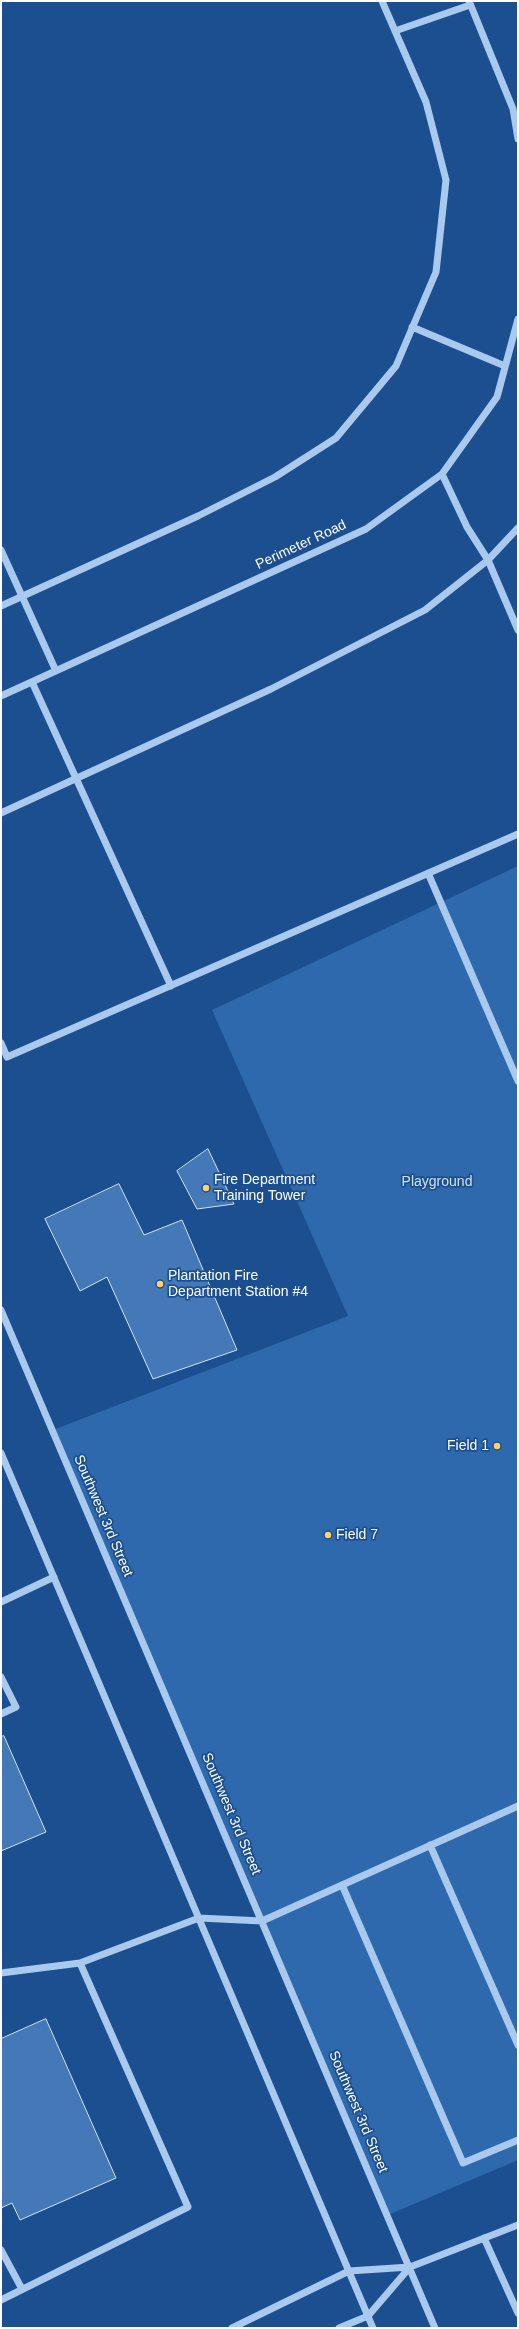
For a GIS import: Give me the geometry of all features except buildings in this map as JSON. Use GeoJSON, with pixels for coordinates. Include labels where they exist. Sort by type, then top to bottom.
{"type":"FeatureCollection","features":[{"type":"Feature","properties":{"kind":"street"},"geometry":{"type":"LineString","coordinates":[[1,606],[198,516],[275,477],[336,438],[396,366],[436,272],[446,180],[426,102],[382,1]]}},
{"type":"Feature","properties":{"kind":"street"},"geometry":{"type":"LineString","coordinates":[[395,31],[470,3],[513,109],[518,139]]}},
{"type":"Feature","properties":{"kind":"street","name":"Perimeter Road"},"geometry":{"type":"LineString","coordinates":[[1,696],[366,529],[442,474],[497,397],[518,319]]}},
{"type":"Feature","properties":{"kind":"street"},"geometry":{"type":"LineString","coordinates":[[412,328],[505,366]]}},
{"type":"Feature","properties":{"kind":"street"},"geometry":{"type":"LineString","coordinates":[[442,474],[467,526],[488,560],[518,630]]}},
{"type":"Feature","properties":{"kind":"street"},"geometry":{"type":"LineString","coordinates":[[1,813],[271,689],[425,610],[488,560],[518,528]]}},
{"type":"Feature","properties":{"kind":"street"},"geometry":{"type":"LineString","coordinates":[[1,550],[56,671]]}},
{"type":"Feature","properties":{"kind":"street"},"geometry":{"type":"LineString","coordinates":[[32,682],[77,777],[171,986]]}},
{"type":"Feature","properties":{"kind":"street"},"geometry":{"type":"LineString","coordinates":[[1,1043],[4,1058],[518,834]]}},
{"type":"Feature","properties":{"kind":"street"},"geometry":{"type":"LineString","coordinates":[[428,873],[518,1081]]}},
{"type":"Feature","properties":{"kind":"street","name":"Southwest 3rd Street"},"geometry":{"type":"LineString","coordinates":[[1,1310],[435,2328]]}},
{"type":"Feature","properties":{"kind":"street"},"geometry":{"type":"LineString","coordinates":[[1,1453],[200,1918],[373,2328]]}},
{"type":"Feature","properties":{"kind":"street"},"geometry":{"type":"LineString","coordinates":[[1,1602],[54,1577]]}},
{"type":"Feature","properties":{"kind":"street"},"geometry":{"type":"LineString","coordinates":[[1,1677],[16,1708],[1,1714]]}},
{"type":"Feature","properties":{"kind":"street"},"geometry":{"type":"LineString","coordinates":[[1,1973],[80,1963],[200,1918],[262,1921],[518,1806]]}},
{"type":"Feature","properties":{"kind":"street"},"geometry":{"type":"LineString","coordinates":[[430,1845],[518,2045]]}},
{"type":"Feature","properties":{"kind":"street"},"geometry":{"type":"LineString","coordinates":[[342,1885],[463,2163],[518,2140]]}},
{"type":"Feature","properties":{"kind":"street"},"geometry":{"type":"LineString","coordinates":[[1,2300],[188,2207],[80,1963]]}},
{"type":"Feature","properties":{"kind":"street"},"geometry":{"type":"LineString","coordinates":[[232,2328],[349,2271],[410,2268],[518,2225]]}},
{"type":"Feature","properties":{"kind":"street"},"geometry":{"type":"LineString","coordinates":[[484,2238],[518,2313]]}},
{"type":"Feature","properties":{"kind":"street"},"geometry":{"type":"LineString","coordinates":[[1,2250],[22,2289]]}},
{"type":"Feature","properties":{"kind":"street"},"geometry":{"type":"LineString","coordinates":[[339,2328],[368,2316],[410,2268]]}},
{"type":"Feature","properties":{"kind":"green space","name":"Playground"},"geometry":{"type":"Polygon","coordinates":[[[518,866],[518,2160],[388,2215],[53,1430],[348,1316],[212,1010],[518,866]]]}},
{"type":"Feature","properties":{"kind":"place","name":"Fire Department Training Tower"},"geometry":{"type":"Point","coordinates":[206,1188]}},
{"type":"Feature","properties":{"kind":"place","name":"Plantation Fire Department Station #4"},"geometry":{"type":"Point","coordinates":[160,1284]}},
{"type":"Feature","properties":{"kind":"place","name":"Field 1"},"geometry":{"type":"Point","coordinates":[497,1446]}},
{"type":"Feature","properties":{"kind":"place","name":"Field 7"},"geometry":{"type":"Point","coordinates":[328,1535]}}]}
